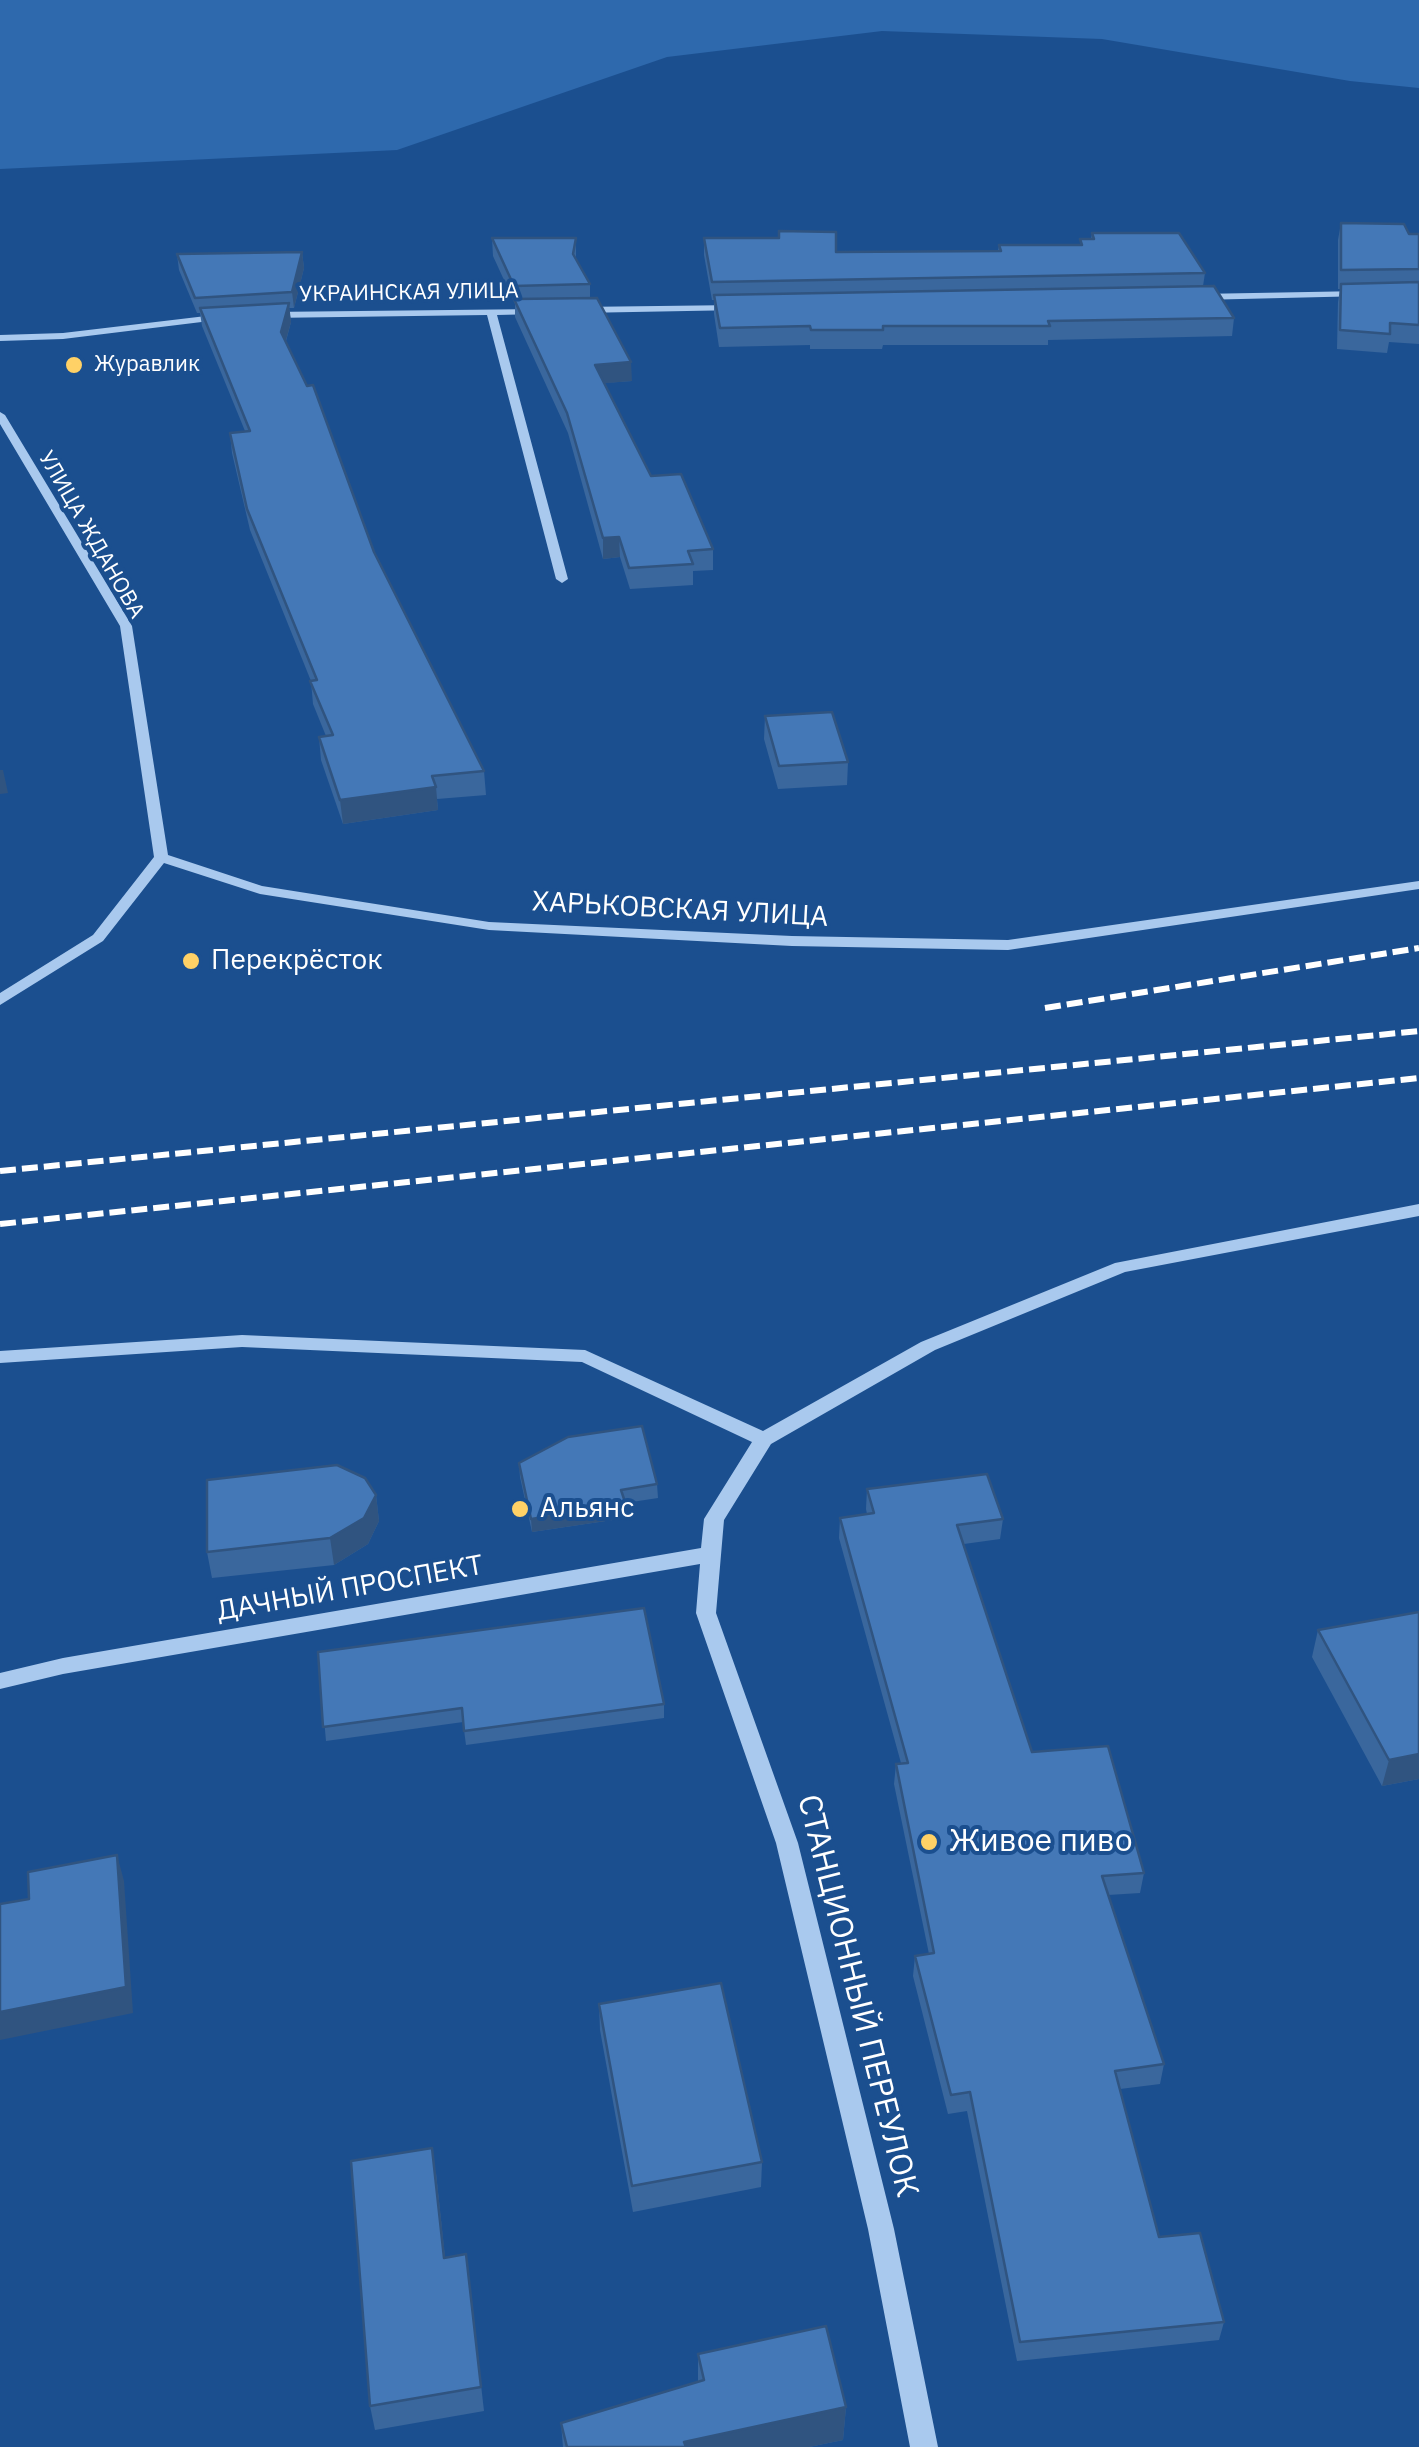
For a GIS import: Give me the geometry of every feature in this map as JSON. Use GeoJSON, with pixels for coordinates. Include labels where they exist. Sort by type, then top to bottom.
{"type":"FeatureCollection","features":[{"type":"Feature","properties":{"kind":"street"},"geometry":{"type":"LineString","coordinates":[[1177,297],[1380,294]]}},
{"type":"Feature","properties":{"kind":"street"},"geometry":{"type":"LineString","coordinates":[[569,310],[744,308]]}},
{"type":"Feature","properties":{"kind":"street","name":"УКРАИНСКАЯ УЛИЦА"},"geometry":{"type":"LineString","coordinates":[[252,316],[549,311]]}},
{"type":"Feature","properties":{"kind":"street"},"geometry":{"type":"LineString","coordinates":[[491,312],[562,579]]}},
{"type":"Feature","properties":{"kind":"street"},"geometry":{"type":"LineString","coordinates":[[0,338],[63,336],[232,316]]}},
{"type":"Feature","properties":{"kind":"street","name":"УЛИЦА ЖДАНОВА"},"geometry":{"type":"LineString","coordinates":[[0,415],[126,626],[161,857]]}},
{"type":"Feature","properties":{"kind":"street"},"geometry":{"type":"LineString","coordinates":[[0,1000],[98,938],[161,857]]}},
{"type":"Feature","properties":{"kind":"street","name":"ХАРЬКОВСКАЯ УЛИЦА"},"geometry":{"type":"LineString","coordinates":[[161,857],[260,890],[490,926],[792,942],[1008,944],[1419,885]]}},
{"type":"Feature","properties":{"kind":"street","name":"СТАНЦИОННЫЙ ПЕРЕУЛОК"},"geometry":{"type":"LineString","coordinates":[[924,2447],[881,2229],[787,1843],[706,1612],[714,1519],[764,1440],[928,1346],[1120,1267],[1419,1210]]}},
{"type":"Feature","properties":{"kind":"street"},"geometry":{"type":"LineString","coordinates":[[0,1357],[242,1341],[585,1356],[764,1440]]}},
{"type":"Feature","properties":{"kind":"street","name":"ДАЧНЫЙ ПРОСПЕКТ"},"geometry":{"type":"LineString","coordinates":[[0,1682],[63,1666],[711,1554]]}},
{"type":"Feature","properties":{"kind":"shaded area"},"geometry":{"type":"Polygon","coordinates":[[[0,0],[1419,0],[1419,88],[1350,81],[1102,39],[882,31],[667,57],[397,150],[0,169],[0,0]]]}},
{"type":"Feature","properties":{"kind":"building"},"geometry":{"type":"Polygon","coordinates":[[[1341,223],[1404,224],[1409,234],[1419,234],[1419,269],[1341,270],[1341,223]]]}},
{"type":"Feature","properties":{"kind":"building"},"geometry":{"type":"Polygon","coordinates":[[[779,231],[836,232],[836,252],[1001,251],[999,245],[1082,245],[1080,239],[1094,239],[1092,233],[1179,233],[1205,273],[712,282],[704,238],[779,238],[779,231]]]}},
{"type":"Feature","properties":{"kind":"building"},"geometry":{"type":"Polygon","coordinates":[[[492,238],[576,238],[573,254],[590,284],[514,286],[492,238]]]}},
{"type":"Feature","properties":{"kind":"building"},"geometry":{"type":"Polygon","coordinates":[[[302,252],[292,292],[195,298],[177,254],[302,252]]]}},
{"type":"Feature","properties":{"kind":"building"},"geometry":{"type":"Polygon","coordinates":[[[1419,282],[1419,325],[1390,323],[1390,334],[1340,330],[1341,284],[1419,282]]]}},
{"type":"Feature","properties":{"kind":"building"},"geometry":{"type":"Polygon","coordinates":[[[1214,286],[1234,318],[1048,321],[1050,326],[883,326],[883,330],[811,330],[810,326],[720,328],[714,295],[1214,286]]]}},
{"type":"Feature","properties":{"kind":"building"},"geometry":{"type":"Polygon","coordinates":[[[597,298],[631,362],[595,365],[651,476],[681,474],[713,549],[688,551],[693,564],[629,568],[619,537],[603,538],[567,413],[514,299],[597,298]]]}},
{"type":"Feature","properties":{"kind":"building"},"geometry":{"type":"Polygon","coordinates":[[[289,303],[281,332],[307,386],[313,385],[374,552],[484,771],[432,776],[436,787],[340,800],[319,737],[333,735],[310,681],[317,680],[247,509],[230,433],[250,431],[200,308],[289,303]]]}},
{"type":"Feature","properties":{"kind":"building"},"geometry":{"type":"Polygon","coordinates":[[[832,712],[848,762],[779,766],[765,716],[832,712]]]}},
{"type":"Feature","properties":{"kind":"building"},"geometry":{"type":"Polygon","coordinates":[[[642,1426],[657,1484],[621,1490],[626,1505],[531,1519],[519,1463],[568,1437],[642,1426]]]}},
{"type":"Feature","properties":{"kind":"building"},"geometry":{"type":"Polygon","coordinates":[[[337,1465],[365,1478],[376,1495],[364,1518],[330,1538],[207,1552],[207,1480],[337,1465]]]}},
{"type":"Feature","properties":{"kind":"building"},"geometry":{"type":"Polygon","coordinates":[[[987,1474],[1003,1519],[957,1525],[1032,1752],[1108,1746],[1144,1873],[1102,1876],[1164,2064],[1115,2071],[1159,2237],[1200,2233],[1224,2322],[1020,2342],[970,2092],[951,2095],[915,1956],[934,1953],[896,1764],[908,1763],[840,1518],[874,1513],[867,1489],[987,1474]]]}},
{"type":"Feature","properties":{"kind":"building"},"geometry":{"type":"Polygon","coordinates":[[[644,1608],[664,1704],[464,1731],[462,1708],[323,1727],[318,1652],[644,1608]]]}},
{"type":"Feature","properties":{"kind":"building"},"geometry":{"type":"Polygon","coordinates":[[[1419,1612],[1419,1754],[1389,1760],[1318,1630],[1419,1612]]]}},
{"type":"Feature","properties":{"kind":"building"},"geometry":{"type":"Polygon","coordinates":[[[117,1855],[126,1987],[0,2012],[0,1904],[29,1899],[28,1872],[117,1855]]]}},
{"type":"Feature","properties":{"kind":"building"},"geometry":{"type":"Polygon","coordinates":[[[721,1983],[762,2162],[632,2186],[599,2004],[721,1983]]]}},
{"type":"Feature","properties":{"kind":"building"},"geometry":{"type":"Polygon","coordinates":[[[432,2148],[444,2258],[466,2254],[481,2387],[370,2406],[351,2161],[432,2148]]]}},
{"type":"Feature","properties":{"kind":"building"},"geometry":{"type":"Polygon","coordinates":[[[826,2326],[846,2407],[684,2442],[686,2447],[567,2447],[561,2423],[704,2380],[698,2354],[826,2326]]]}},
{"type":"Feature","properties":{"kind":"railway"},"geometry":{"type":"LineString","coordinates":[[1045,1008],[1419,948]]}},
{"type":"Feature","properties":{"kind":"railway"},"geometry":{"type":"LineString","coordinates":[[0,1171],[1419,1031]]}},
{"type":"Feature","properties":{"kind":"railway"},"geometry":{"type":"LineString","coordinates":[[0,1224],[1419,1078]]}},
{"type":"Feature","properties":{"kind":"place","name":"Журавлик"},"geometry":{"type":"Point","coordinates":[74,365]}},
{"type":"Feature","properties":{"kind":"place","name":"Перекрёсток"},"geometry":{"type":"Point","coordinates":[191,961]}},
{"type":"Feature","properties":{"kind":"place","name":"Альянс"},"geometry":{"type":"Point","coordinates":[520,1509]}},
{"type":"Feature","properties":{"kind":"place","name":"Живое пиво"},"geometry":{"type":"Point","coordinates":[929,1842]}}]}
